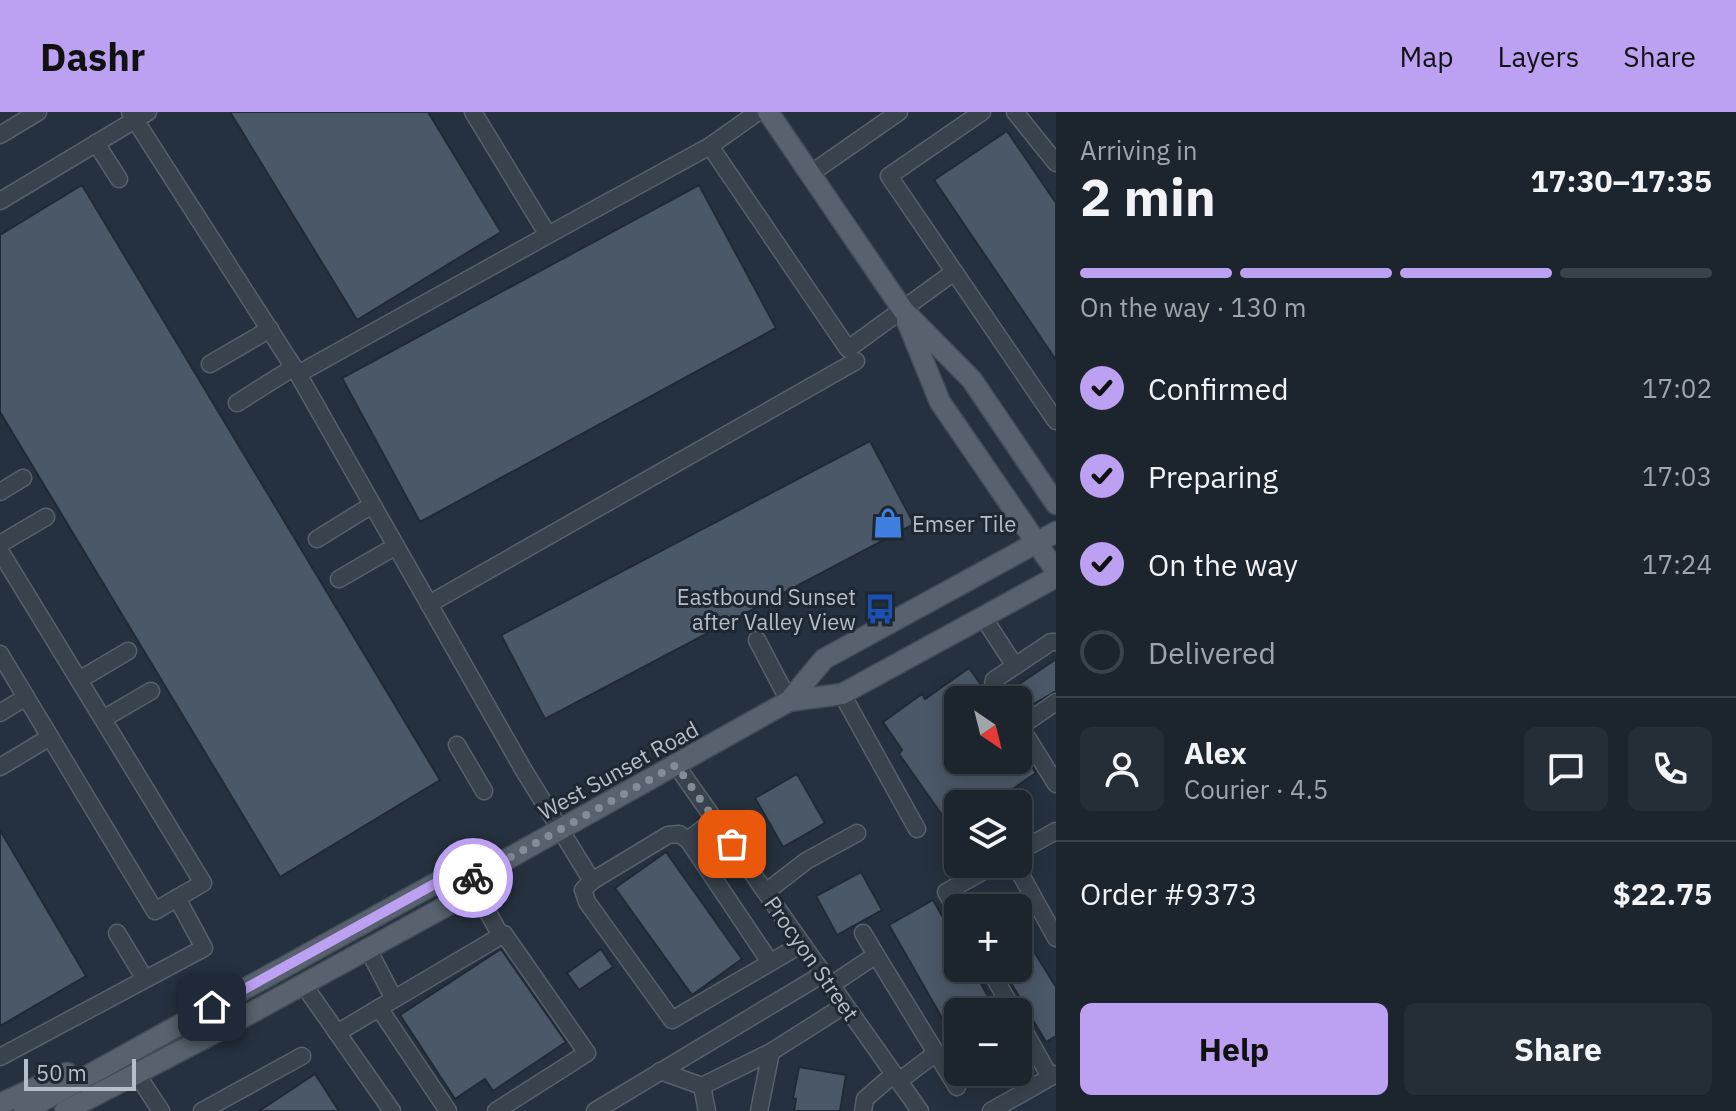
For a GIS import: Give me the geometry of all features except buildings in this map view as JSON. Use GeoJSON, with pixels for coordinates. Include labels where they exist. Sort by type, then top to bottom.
{"type":"FeatureCollection","features":[{"type":"Feature","properties":{"kind":"main road"},"geometry":{"type":"LineString","coordinates":[[768,112],[903,310],[972,380],[1056,504]]}},
{"type":"Feature","properties":{"kind":"main road"},"geometry":{"type":"LineString","coordinates":[[903,310],[940,402],[1056,571]]}},
{"type":"Feature","properties":{"kind":"main road","name":"West Sunset Road"},"geometry":{"type":"LineString","coordinates":[[65,1111],[450,904],[470,880],[789,701],[824,659],[1056,532]]}},
{"type":"Feature","properties":{"kind":"main road","name":"West Sunset Road"},"geometry":{"type":"LineString","coordinates":[[789,701],[842,694],[1056,577]]}},
{"type":"Feature","properties":{"kind":"main road","name":"West Sunset Road"},"geometry":{"type":"LineString","coordinates":[[24,1111],[438,882],[470,880]]}},
{"type":"Feature","properties":{"kind":"main road"},"geometry":{"type":"LineString","coordinates":[[0,1104],[195,1016]]}},
{"type":"Feature","properties":{"kind":"main road"},"geometry":{"type":"LineString","coordinates":[[75,1111],[111,1087]]}},
{"type":"Feature","properties":{"kind":"street"},"geometry":{"type":"LineString","coordinates":[[0,135],[38,112]]}},
{"type":"Feature","properties":{"kind":"street"},"geometry":{"type":"LineString","coordinates":[[473,112],[548,235]]}},
{"type":"Feature","properties":{"kind":"street"},"geometry":{"type":"LineString","coordinates":[[237,403],[710,146],[758,112]]}},
{"type":"Feature","properties":{"kind":"street"},"geometry":{"type":"LineString","coordinates":[[810,174],[899,112]]}},
{"type":"Feature","properties":{"kind":"street"},"geometry":{"type":"LineString","coordinates":[[982,112],[889,176],[1056,421]]}},
{"type":"Feature","properties":{"kind":"street"},"geometry":{"type":"LineString","coordinates":[[1015,112],[1056,163]]}},
{"type":"Feature","properties":{"kind":"street"},"geometry":{"type":"LineString","coordinates":[[0,201],[138,115],[296,371],[523,769],[592,881]]}},
{"type":"Feature","properties":{"kind":"street"},"geometry":{"type":"LineString","coordinates":[[96,143],[119,179]]}},
{"type":"Feature","properties":{"kind":"street"},"geometry":{"type":"LineString","coordinates":[[710,146],[848,349],[954,272]]}},
{"type":"Feature","properties":{"kind":"street"},"geometry":{"type":"LineString","coordinates":[[210,364],[270,329]]}},
{"type":"Feature","properties":{"kind":"street"},"geometry":{"type":"LineString","coordinates":[[429,604],[856,361]]}},
{"type":"Feature","properties":{"kind":"street"},"geometry":{"type":"LineString","coordinates":[[0,492],[23,478]]}},
{"type":"Feature","properties":{"kind":"street"},"geometry":{"type":"LineString","coordinates":[[317,539],[372,505]]}},
{"type":"Feature","properties":{"kind":"street"},"geometry":{"type":"LineString","coordinates":[[0,544],[46,517]]}},
{"type":"Feature","properties":{"kind":"street"},"geometry":{"type":"LineString","coordinates":[[339,579],[396,546]]}},
{"type":"Feature","properties":{"kind":"street"},"geometry":{"type":"LineString","coordinates":[[0,551],[203,883],[155,911],[0,654]]}},
{"type":"Feature","properties":{"kind":"street"},"geometry":{"type":"LineString","coordinates":[[983,617],[1015,666]]}},
{"type":"Feature","properties":{"kind":"street"},"geometry":{"type":"LineString","coordinates":[[757,640],[789,701]]}},
{"type":"Feature","properties":{"kind":"street"},"geometry":{"type":"LineString","coordinates":[[993,686],[994,680],[1051,642],[1056,642]]}},
{"type":"Feature","properties":{"kind":"street"},"geometry":{"type":"LineString","coordinates":[[79,680],[128,651]]}},
{"type":"Feature","properties":{"kind":"street"},"geometry":{"type":"LineString","coordinates":[[103,719],[151,691]]}},
{"type":"Feature","properties":{"kind":"street"},"geometry":{"type":"LineString","coordinates":[[842,694],[917,829]]}},
{"type":"Feature","properties":{"kind":"street"},"geometry":{"type":"LineString","coordinates":[[0,713],[26,697]]}},
{"type":"Feature","properties":{"kind":"street"},"geometry":{"type":"LineString","coordinates":[[1032,717],[1056,702]]}},
{"type":"Feature","properties":{"kind":"street"},"geometry":{"type":"LineString","coordinates":[[0,767],[50,737]]}},
{"type":"Feature","properties":{"kind":"street"},"geometry":{"type":"LineString","coordinates":[[457,745],[484,791]]}},
{"type":"Feature","properties":{"kind":"street"},"geometry":{"type":"LineString","coordinates":[[1032,746],[1056,784]]}},
{"type":"Feature","properties":{"kind":"street","name":"Procyon Street"},"geometry":{"type":"LineString","coordinates":[[676,765],[920,1111]]}},
{"type":"Feature","properties":{"kind":"street"},"geometry":{"type":"LineString","coordinates":[[688,840],[714,820]]}},
{"type":"Feature","properties":{"kind":"street"},"geometry":{"type":"LineString","coordinates":[[1032,844],[1056,831]]}},
{"type":"Feature","properties":{"kind":"street"},"geometry":{"type":"LineString","coordinates":[[766,892],[806,861],[857,833]]}},
{"type":"Feature","properties":{"kind":"street"},"geometry":{"type":"LineString","coordinates":[[770,962],[688,840],[679,834],[668,835],[592,881],[583,890],[587,902],[672,1020],[802,944]]}},
{"type":"Feature","properties":{"kind":"street"},"geometry":{"type":"LineString","coordinates":[[947,894],[971,878]]}},
{"type":"Feature","properties":{"kind":"street"},"geometry":{"type":"LineString","coordinates":[[1023,878],[1056,938]]}},
{"type":"Feature","properties":{"kind":"street"},"geometry":{"type":"LineString","coordinates":[[470,880],[501,936]]}},
{"type":"Feature","properties":{"kind":"street"},"geometry":{"type":"LineString","coordinates":[[0,1057],[204,948],[177,898]]}},
{"type":"Feature","properties":{"kind":"street"},"geometry":{"type":"LineString","coordinates":[[117,933],[145,979]]}},
{"type":"Feature","properties":{"kind":"street"},"geometry":{"type":"LineString","coordinates":[[863,933],[957,1087]]}},
{"type":"Feature","properties":{"kind":"street"},"geometry":{"type":"LineString","coordinates":[[337,1033],[504,934],[587,1053],[496,1111]]}},
{"type":"Feature","properties":{"kind":"street"},"geometry":{"type":"LineString","coordinates":[[368,949],[394,999]]}},
{"type":"Feature","properties":{"kind":"street"},"geometry":{"type":"LineString","coordinates":[[595,1111],[687,1054],[876,955]]}},
{"type":"Feature","properties":{"kind":"street"},"geometry":{"type":"LineString","coordinates":[[303,984],[392,1111]]}},
{"type":"Feature","properties":{"kind":"street"},"geometry":{"type":"LineString","coordinates":[[660,1071],[702,1086],[771,1052],[845,1005]]}},
{"type":"Feature","properties":{"kind":"street"},"geometry":{"type":"LineString","coordinates":[[379,1008],[448,1111]]}},
{"type":"Feature","properties":{"kind":"street"},"geometry":{"type":"LineString","coordinates":[[991,1111],[1053,1076],[1032,1042]]}},
{"type":"Feature","properties":{"kind":"street"},"geometry":{"type":"LineString","coordinates":[[759,1111],[771,1052]]}},
{"type":"Feature","properties":{"kind":"street"},"geometry":{"type":"LineString","coordinates":[[863,1111],[865,1099],[936,1053]]}},
{"type":"Feature","properties":{"kind":"street"},"geometry":{"type":"LineString","coordinates":[[202,1111],[302,1056]]}},
{"type":"Feature","properties":{"kind":"street"},"geometry":{"type":"LineString","coordinates":[[136,1073],[161,1111]]}},
{"type":"Feature","properties":{"kind":"street"},"geometry":{"type":"LineString","coordinates":[[702,1086],[707,1111]]}},
{"type":"Feature","properties":{"kind":"way so far"},"geometry":{"type":"LineString","coordinates":[[473,878],[676,765],[732,844]]}},
{"type":"Feature","properties":{"kind":"place","name":"Emser Tile"},"geometry":{"type":"Point","coordinates":[888,523]}},
{"type":"Feature","properties":{"kind":"place","name":"Eastbound Sunset after Valley View"},"geometry":{"type":"Point","coordinates":[880,609]}},
{"type":"Feature","properties":{"kind":"route"},"geometry":{"type":"LineString","coordinates":[[212,1007],[438,882],[473,878]]}}]}
